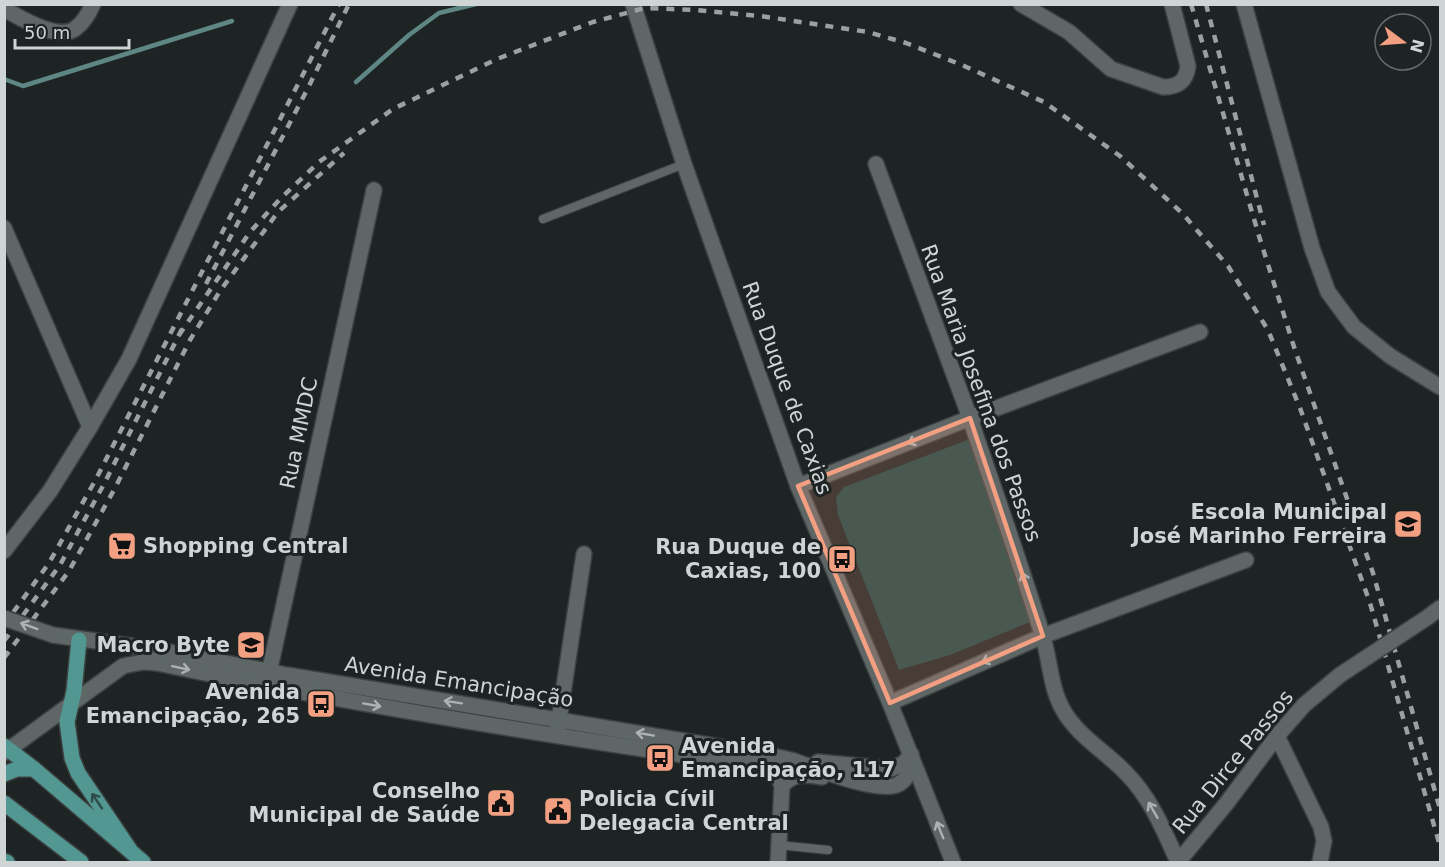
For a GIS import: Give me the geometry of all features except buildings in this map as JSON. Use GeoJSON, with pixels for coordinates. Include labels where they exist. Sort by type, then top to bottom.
{"type":"FeatureCollection","features":[{"type":"Feature","properties":{"kind":"main road"},"geometry":{"type":"LineString","coordinates":[[79,640],[74,691],[66,722],[72,758],[78,773],[130,850]]}},
{"type":"Feature","properties":{"kind":"main road"},"geometry":{"type":"LineString","coordinates":[[6,750],[34,769],[143,862]]}},
{"type":"Feature","properties":{"kind":"main road"},"geometry":{"type":"LineString","coordinates":[[4,774],[17,769],[34,769]]}},
{"type":"Feature","properties":{"kind":"main road"},"geometry":{"type":"LineString","coordinates":[[4,802],[81,862]]}},
{"type":"Feature","properties":{"kind":"street"},"geometry":{"type":"LineString","coordinates":[[4,9],[48,30],[75,30],[87,17],[93,4]]}},
{"type":"Feature","properties":{"kind":"street"},"geometry":{"type":"LineString","coordinates":[[4,551],[50,491],[129,359],[290,4]]}},
{"type":"Feature","properties":{"kind":"street","name":"Rua Duque de Caxias"},"geometry":{"type":"LineString","coordinates":[[633,4],[684,164],[798,486],[890,703],[953,862]]}},
{"type":"Feature","properties":{"kind":"street"},"geometry":{"type":"LineString","coordinates":[[1021,4],[1069,32],[1112,69],[1163,87],[1182,83],[1187,76],[1188,66],[1172,4]]}},
{"type":"Feature","properties":{"kind":"street"},"geometry":{"type":"LineString","coordinates":[[1244,4],[1312,248],[1329,292],[1354,327],[1390,356],[1440,387]]}},
{"type":"Feature","properties":{"kind":"street","name":"Rua Maria Josefina dos Passos"},"geometry":{"type":"LineString","coordinates":[[876,164],[970,418],[1043,636],[1056,694],[1062,709],[1074,726],[1126,773],[1144,794],[1178,862]]}},
{"type":"Feature","properties":{"kind":"street","name":"Rua MMDC"},"geometry":{"type":"LineString","coordinates":[[267,679],[374,190]]}},
{"type":"Feature","properties":{"kind":"street"},"geometry":{"type":"LineString","coordinates":[[4,228],[90,427]]}},
{"type":"Feature","properties":{"kind":"street"},"geometry":{"type":"LineString","coordinates":[[798,486],[970,418],[1200,332]]}},
{"type":"Feature","properties":{"kind":"street"},"geometry":{"type":"LineString","coordinates":[[557,736],[584,554]]}},
{"type":"Feature","properties":{"kind":"street"},"geometry":{"type":"LineString","coordinates":[[890,703],[1043,636],[1246,560]]}},
{"type":"Feature","properties":{"kind":"street","name":"Rua Dirce Passos"},"geometry":{"type":"LineString","coordinates":[[1178,862],[1304,705],[1340,675],[1434,612]]}},
{"type":"Feature","properties":{"kind":"street","name":"Avenida Emancipação"},"geometry":{"type":"LineString","coordinates":[[4,618],[53,635],[146,648],[267,679],[557,736],[763,767],[777,774],[782,786]]}},
{"type":"Feature","properties":{"kind":"street","name":"Avenida Emancipação"},"geometry":{"type":"LineString","coordinates":[[69,706],[123,666],[143,662],[157,663],[559,720],[790,760],[855,781],[882,787],[892,787],[905,779]]}},
{"type":"Feature","properties":{"kind":"street"},"geometry":{"type":"LineString","coordinates":[[6,750],[69,706]]}},
{"type":"Feature","properties":{"kind":"street"},"geometry":{"type":"LineString","coordinates":[[1277,736],[1321,827],[1324,841],[1320,862]]}},
{"type":"Feature","properties":{"kind":"street"},"geometry":{"type":"LineString","coordinates":[[790,760],[891,769],[904,763],[911,754]]}},
{"type":"Feature","properties":{"kind":"street"},"geometry":{"type":"LineString","coordinates":[[911,754],[911,764],[905,779],[927,797]]}},
{"type":"Feature","properties":{"kind":"street"},"geometry":{"type":"LineString","coordinates":[[778,862],[782,786],[788,779],[798,774],[855,781]]}},
{"type":"Feature","properties":{"kind":"lane"},"geometry":{"type":"LineString","coordinates":[[543,219],[684,164]]}},
{"type":"Feature","properties":{"kind":"lane"},"geometry":{"type":"LineString","coordinates":[[778,845],[828,850]]}},
{"type":"Feature","properties":{"kind":"highlighted area"},"geometry":{"type":"Polygon","coordinates":[[[970,418],[1043,636],[890,703],[798,486],[970,418]]]}},
{"type":"Feature","properties":{"kind":"shaded area"},"geometry":{"type":"Polygon","coordinates":[[[970,439],[1030,622],[950,655],[899,670],[838,515],[836,497],[844,487],[970,439]]]}},
{"type":"Feature","properties":{"kind":"waterway"},"geometry":{"type":"LineString","coordinates":[[356,82],[409,35],[439,13],[476,4]]}},
{"type":"Feature","properties":{"kind":"waterway"},"geometry":{"type":"LineString","coordinates":[[4,79],[23,86],[232,21]]}},
{"type":"Feature","properties":{"kind":"railway"},"geometry":{"type":"LineString","coordinates":[[4,625],[49,563],[96,479],[339,4]]}},
{"type":"Feature","properties":{"kind":"railway"},"geometry":{"type":"LineString","coordinates":[[206,284],[349,4]]}},
{"type":"Feature","properties":{"kind":"railway"},"geometry":{"type":"LineString","coordinates":[[1191,4],[1295,350],[1373,573],[1440,809]]}},
{"type":"Feature","properties":{"kind":"railway"},"geometry":{"type":"LineString","coordinates":[[1206,4],[1264,225]]}},
{"type":"Feature","properties":{"kind":"railway"},"geometry":{"type":"LineString","coordinates":[[179,335],[250,232],[280,199],[319,162],[393,109],[497,59],[593,22],[645,8],[760,16],[868,32],[906,43],[962,65],[1044,102],[1120,156],[1182,213],[1228,266],[1268,330],[1300,408],[1370,603],[1440,846]]}},
{"type":"Feature","properties":{"kind":"railway"},"geometry":{"type":"LineString","coordinates":[[4,658],[69,571],[115,488],[190,340],[220,291],[278,212],[344,153]]}},
{"type":"Feature","properties":{"kind":"railway"},"geometry":{"type":"LineString","coordinates":[[4,641],[60,565],[105,482],[182,329]]}},
{"type":"Feature","properties":{"kind":"place","name":"Escola Municipal José Marinho Ferreira"},"geometry":{"type":"Point","coordinates":[1408,524]}},
{"type":"Feature","properties":{"kind":"place","name":"Shopping Central"},"geometry":{"type":"Point","coordinates":[122,546]}},
{"type":"Feature","properties":{"kind":"place","name":"Rua Duque de Caxias, 100"},"geometry":{"type":"Point","coordinates":[842,559]}},
{"type":"Feature","properties":{"kind":"place","name":"Macro Byte"},"geometry":{"type":"Point","coordinates":[251,645]}},
{"type":"Feature","properties":{"kind":"place","name":"Avenida Emancipação, 265"},"geometry":{"type":"Point","coordinates":[321,704]}},
{"type":"Feature","properties":{"kind":"place","name":"Avenida Emancipação, 117"},"geometry":{"type":"Point","coordinates":[660,758]}},
{"type":"Feature","properties":{"kind":"place","name":"Conselho Municipal de Saúde"},"geometry":{"type":"Point","coordinates":[501,803]}},
{"type":"Feature","properties":{"kind":"place","name":"Policia Cívil Delegacia Central"},"geometry":{"type":"Point","coordinates":[558,811]}}]}
